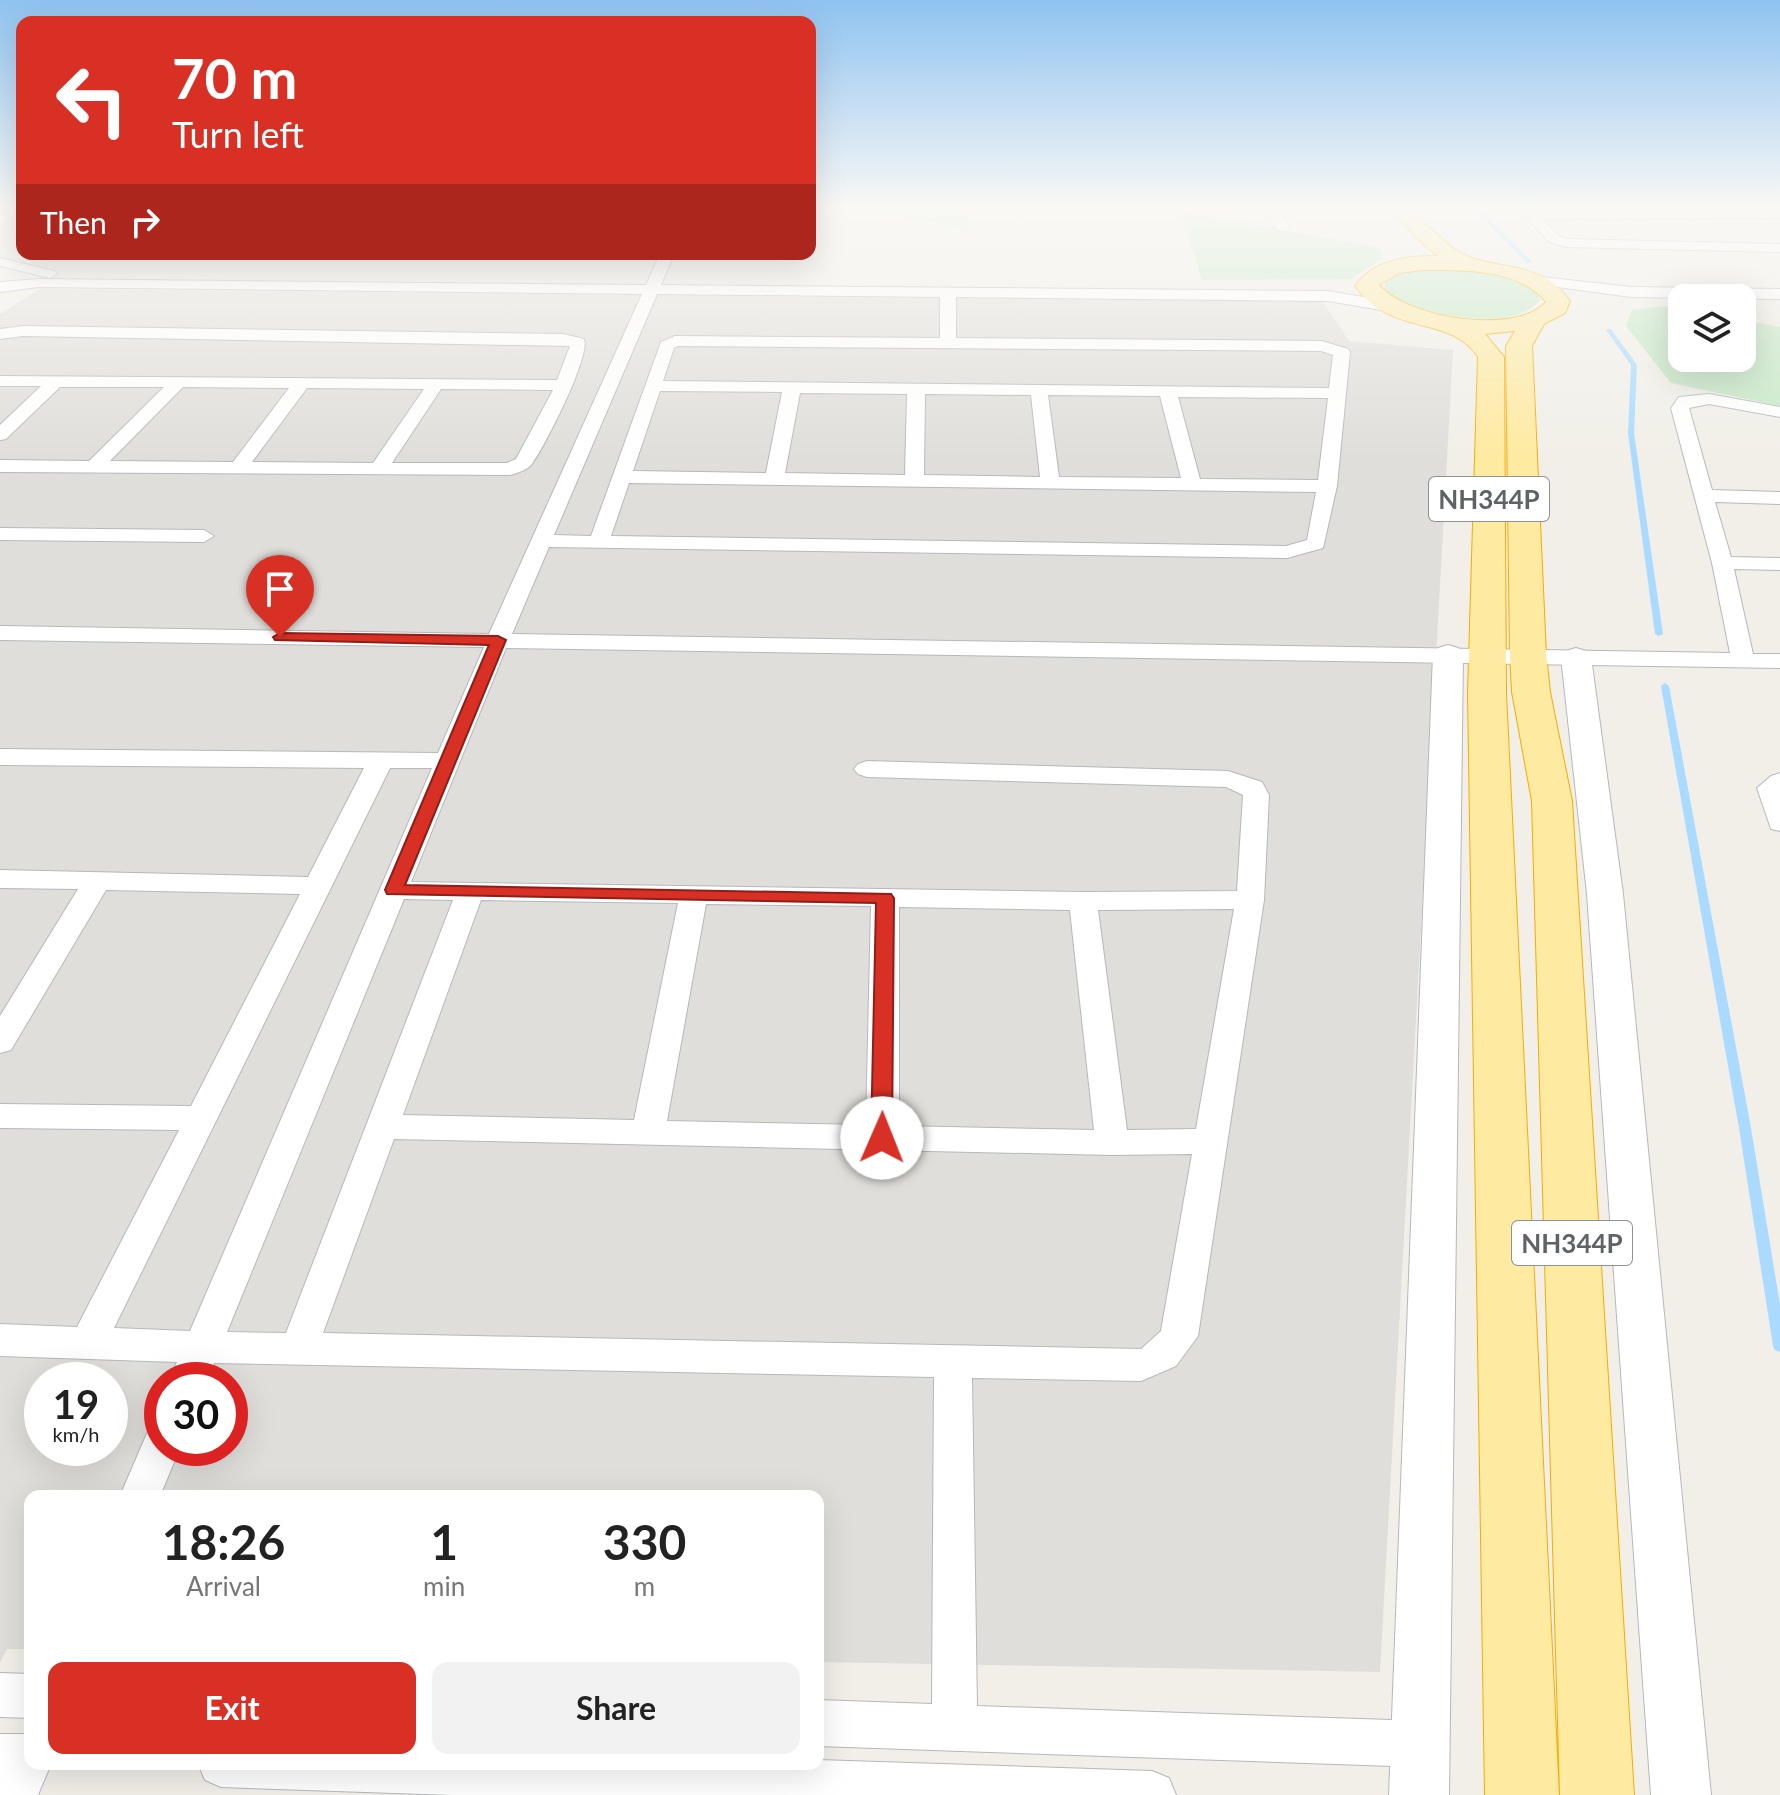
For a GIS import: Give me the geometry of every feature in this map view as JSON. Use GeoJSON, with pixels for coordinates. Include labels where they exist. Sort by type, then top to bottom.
{"type":"FeatureCollection","features":[{"type":"Feature","properties":{"kind":"highway"},"geometry":{"type":"LineString","coordinates":[[1369,290],[1371,296],[1387,306],[1416,317],[1453,324],[1510,325],[1560,309],[1554,294],[1548,290]]}},
{"type":"Feature","properties":{"kind":"highway","name":"NH344P"},"geometry":{"type":"LineString","coordinates":[[1560,309],[1519,346],[1528,655],[1531,692],[1552,801],[1597,1795]]}},
{"type":"Feature","properties":{"kind":"highway","name":"NH344P"},"geometry":{"type":"LineString","coordinates":[[1453,324],[1481,342],[1491,357],[1468,654],[1522,1795]]}},
{"type":"Feature","properties":{"kind":"street"},"geometry":{"type":"LineString","coordinates":[[196,1362],[498,640],[651,290]]}},
{"type":"Feature","properties":{"kind":"street"},"geometry":{"type":"LineString","coordinates":[[854,290],[1328,296],[1387,306]]}},
{"type":"Feature","properties":{"kind":"street"},"geometry":{"type":"LineString","coordinates":[[1613,290],[1780,294]]}},
{"type":"Feature","properties":{"kind":"street"},"geometry":{"type":"LineString","coordinates":[[948,292],[948,343]]}},
{"type":"Feature","properties":{"kind":"street"},"geometry":{"type":"LineString","coordinates":[[1560,309],[1605,299],[1668,299]]}},
{"type":"Feature","properties":{"kind":"street"},"geometry":{"type":"LineString","coordinates":[[1756,300],[1780,300]]}},
{"type":"Feature","properties":{"kind":"street"},"geometry":{"type":"LineString","coordinates":[[0,334],[23,331],[572,339],[578,346],[564,385],[523,463],[502,470],[0,466]]}},
{"type":"Feature","properties":{"kind":"street"},"geometry":{"type":"LineString","coordinates":[[541,541],[599,542],[1287,552],[1316,544],[1327,486],[1342,352],[1331,347],[675,341],[667,345],[599,542]]}},
{"type":"Feature","properties":{"kind":"street"},"geometry":{"type":"LineString","coordinates":[[0,381],[564,385]]}},
{"type":"Feature","properties":{"kind":"street"},"geometry":{"type":"LineString","coordinates":[[0,435],[55,382]]}},
{"type":"Feature","properties":{"kind":"street"},"geometry":{"type":"LineString","coordinates":[[93,467],[179,382]]}},
{"type":"Feature","properties":{"kind":"street"},"geometry":{"type":"LineString","coordinates":[[238,468],[302,383]]}},
{"type":"Feature","properties":{"kind":"street"},"geometry":{"type":"LineString","coordinates":[[378,469],[436,384]]}},
{"type":"Feature","properties":{"kind":"street"},"geometry":{"type":"LineString","coordinates":[[653,386],[1339,393]]}},
{"type":"Feature","properties":{"kind":"street"},"geometry":{"type":"LineString","coordinates":[[774,479],[792,388]]}},
{"type":"Feature","properties":{"kind":"street"},"geometry":{"type":"LineString","coordinates":[[914,481],[916,389]]}},
{"type":"Feature","properties":{"kind":"street"},"geometry":{"type":"LineString","coordinates":[[1039,391],[1050,482]]}},
{"type":"Feature","properties":{"kind":"street"},"geometry":{"type":"LineString","coordinates":[[1168,392],[1192,484]]}},
{"type":"Feature","properties":{"kind":"street"},"geometry":{"type":"LineString","coordinates":[[1743,660],[1722,563],[1680,408],[1685,401],[1709,399],[1780,412]]}},
{"type":"Feature","properties":{"kind":"street"},"geometry":{"type":"LineString","coordinates":[[622,477],[1327,486]]}},
{"type":"Feature","properties":{"kind":"street"},"geometry":{"type":"LineString","coordinates":[[1704,496],[1780,498]]}},
{"type":"Feature","properties":{"kind":"street"},"geometry":{"type":"LineString","coordinates":[[0,534],[204,536]]}},
{"type":"Feature","properties":{"kind":"street"},"geometry":{"type":"LineString","coordinates":[[1722,563],[1780,564]]}},
{"type":"Feature","properties":{"kind":"street"},"geometry":{"type":"LineString","coordinates":[[0,633],[1780,661]]}},
{"type":"Feature","properties":{"kind":"street"},"geometry":{"type":"LineString","coordinates":[[1419,1795],[1468,654]]}},
{"type":"Feature","properties":{"kind":"street"},"geometry":{"type":"LineString","coordinates":[[1576,657],[1605,894],[1681,1795]]}},
{"type":"Feature","properties":{"kind":"street"},"geometry":{"type":"LineString","coordinates":[[0,757],[448,761]]}},
{"type":"Feature","properties":{"kind":"street"},"geometry":{"type":"LineString","coordinates":[[88,1343],[381,760]]}},
{"type":"Feature","properties":{"kind":"street"},"geometry":{"type":"LineString","coordinates":[[209,1362],[299,1349],[1141,1365],[1164,1355],[1179,1336],[1250,900],[1256,795],[1253,787],[1242,781],[867,769]]}},
{"type":"Feature","properties":{"kind":"street"},"geometry":{"type":"LineString","coordinates":[[1780,781],[1770,788],[1780,823]]}},
{"type":"Feature","properties":{"kind":"street"},"geometry":{"type":"LineString","coordinates":[[0,879],[318,886]]}},
{"type":"Feature","properties":{"kind":"street"},"geometry":{"type":"LineString","coordinates":[[0,1042],[97,881]]}},
{"type":"Feature","properties":{"kind":"street"},"geometry":{"type":"LineString","coordinates":[[394,890],[1083,901],[1250,900]]}},
{"type":"Feature","properties":{"kind":"street"},"geometry":{"type":"LineString","coordinates":[[299,1349],[470,892]]}},
{"type":"Feature","properties":{"kind":"street"},"geometry":{"type":"LineString","coordinates":[[648,1133],[694,895]]}},
{"type":"Feature","properties":{"kind":"street"},"geometry":{"type":"LineString","coordinates":[[882,1138],[885,898]]}},
{"type":"Feature","properties":{"kind":"street"},"geometry":{"type":"LineString","coordinates":[[1083,901],[1112,1143]]}},
{"type":"Feature","properties":{"kind":"street"},"geometry":{"type":"LineString","coordinates":[[0,1116],[201,1118]]}},
{"type":"Feature","properties":{"kind":"street"},"geometry":{"type":"LineString","coordinates":[[382,1127],[1112,1143],[1210,1141]]}},
{"type":"Feature","properties":{"kind":"street"},"geometry":{"type":"LineString","coordinates":[[0,1340],[88,1343],[185,1362]]}},
{"type":"Feature","properties":{"kind":"street"},"geometry":{"type":"LineString","coordinates":[[953,1361],[955,1727]]}},
{"type":"Feature","properties":{"kind":"street"},"geometry":{"type":"LineString","coordinates":[[142,1490],[152,1466]]}},
{"type":"Feature","properties":{"kind":"street"},"geometry":{"type":"LineString","coordinates":[[0,1695],[24,1696]]}},
{"type":"Feature","properties":{"kind":"street"},"geometry":{"type":"LineString","coordinates":[[824,1723],[1421,1744]]}},
{"type":"Feature","properties":{"kind":"street"},"geometry":{"type":"LineString","coordinates":[[0,1757],[24,1757]]}},
{"type":"Feature","properties":{"kind":"street"},"geometry":{"type":"LineString","coordinates":[[14,1795],[25,1770]]}},
{"type":"Feature","properties":{"kind":"street"},"geometry":{"type":"LineString","coordinates":[[401,1770],[1152,1795]]}},
{"type":"Feature","properties":{"kind":"shaded area"},"geometry":{"type":"Polygon","coordinates":[[[39,290],[1323,302],[1349,341],[1453,350],[1380,1672],[824,1662],[824,1490],[24,1490],[24,1649],[7,1649],[0,1663],[0,314],[39,290]]]}},
{"type":"Feature","properties":{"kind":"green space"},"geometry":{"type":"Polygon","coordinates":[[[1386,290],[1533,290],[1540,299],[1528,310],[1488,319],[1439,313],[1397,298],[1386,290]]]}},
{"type":"Feature","properties":{"kind":"green space"},"geometry":{"type":"Polygon","coordinates":[[[1668,307],[1668,372],[1756,372],[1756,323],[1780,327],[1780,406],[1671,383],[1626,326],[1632,310],[1668,307]]]}},
{"type":"Feature","properties":{"kind":"waterway"},"geometry":{"type":"LineString","coordinates":[[1609,330],[1634,365],[1631,433],[1659,634]]}},
{"type":"Feature","properties":{"kind":"waterway"},"geometry":{"type":"LineString","coordinates":[[1665,686],[1745,1128],[1780,1346]]}},
{"type":"Feature","properties":{"kind":"route"},"geometry":{"type":"LineString","coordinates":[[280,637],[498,640],[394,890],[885,898],[882,1138]]}}]}
